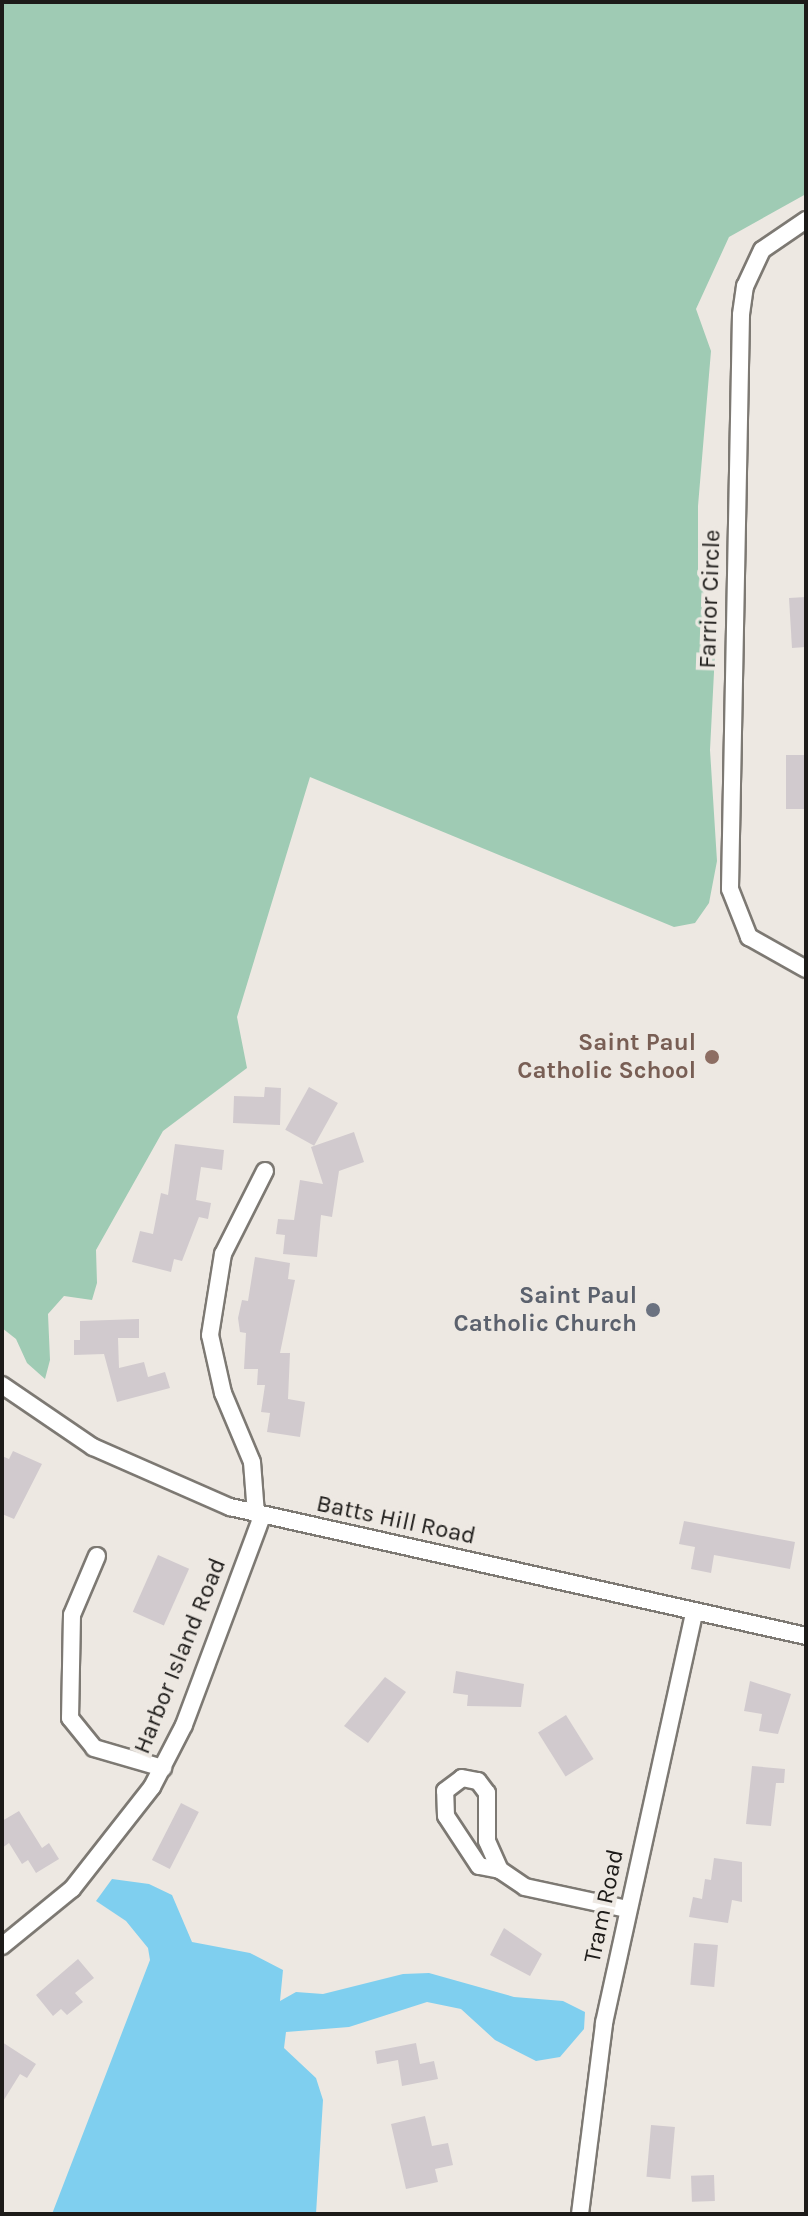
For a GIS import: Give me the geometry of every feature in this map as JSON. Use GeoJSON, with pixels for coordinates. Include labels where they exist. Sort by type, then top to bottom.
{"type":"FeatureCollection","features":[{"type":"Feature","properties":{"kind":"street","name":"Farrior Circle"},"geometry":{"type":"LineString","coordinates":[[806,220],[762,250],[745,286],[741,315],[730,874],[734,911],[749,937],[806,969]]}},
{"type":"Feature","properties":{"kind":"street"},"geometry":{"type":"LineString","coordinates":[[259,1515],[252,1462],[214,1366],[210,1335],[223,1254],[265,1171]]}},
{"type":"Feature","properties":{"kind":"street","name":"Batts Hill Road"},"geometry":{"type":"LineString","coordinates":[[2,1385],[51,1422],[137,1470],[259,1515],[806,1636]]}},
{"type":"Feature","properties":{"kind":"street","name":"Harbor Island Road"},"geometry":{"type":"LineString","coordinates":[[2,1946],[87,1872],[163,1768],[259,1515]]}},
{"type":"Feature","properties":{"kind":"street"},"geometry":{"type":"LineString","coordinates":[[97,1556],[72,1615],[70,1718],[94,1748],[163,1768]]}},
{"type":"Feature","properties":{"kind":"street","name":"Tram Road"},"geometry":{"type":"LineString","coordinates":[[580,2214],[601,2038],[694,1612]]}},
{"type":"Feature","properties":{"kind":"street"},"geometry":{"type":"LineString","coordinates":[[500,1870],[487,1841],[487,1793],[478,1781],[462,1778],[445,1791],[446,1816],[479,1866],[500,1870],[525,1887],[627,1909]]}},
{"type":"Feature","properties":{"kind":"green space"},"geometry":{"type":"Polygon","coordinates":[[[2,2],[806,2],[806,194],[729,237],[696,309],[711,351],[698,506],[698,574],[716,633],[710,750],[717,861],[709,903],[695,923],[674,927],[310,777],[237,1017],[247,1068],[163,1131],[96,1250],[97,1283],[92,1300],[64,1296],[48,1314],[50,1360],[45,1379],[27,1363],[16,1339],[2,1328],[2,2]]]}},
{"type":"Feature","properties":{"kind":"water"},"geometry":{"type":"Polygon","coordinates":[[[112,1879],[149,1884],[172,1895],[192,1942],[250,1953],[283,1970],[280,2001],[296,1992],[323,1994],[403,1974],[429,1973],[514,1997],[563,2001],[585,2012],[584,2029],[560,2057],[536,2061],[495,2040],[461,2009],[427,2002],[349,2027],[286,2032],[284,2048],[316,2078],[323,2100],[316,2214],[52,2214],[150,1960],[148,1948],[126,1921],[96,1901],[112,1879]]]}},
{"type":"Feature","properties":{"kind":"building"},"geometry":{"type":"Polygon","coordinates":[[[806,597],[806,647],[792,648],[789,598],[806,597]]]}},
{"type":"Feature","properties":{"kind":"building"},"geometry":{"type":"Polygon","coordinates":[[[786,755],[806,755],[806,809],[786,809],[786,755]]]}},
{"type":"Feature","properties":{"kind":"building"},"geometry":{"type":"Polygon","coordinates":[[[265,1087],[281,1088],[280,1125],[233,1123],[234,1096],[264,1097],[265,1087]]]}},
{"type":"Feature","properties":{"kind":"building"},"geometry":{"type":"Polygon","coordinates":[[[309,1087],[338,1103],[314,1146],[285,1130],[309,1087]]]}},
{"type":"Feature","properties":{"kind":"building"},"geometry":{"type":"Polygon","coordinates":[[[354,1132],[364,1162],[339,1171],[332,1217],[321,1215],[317,1257],[283,1254],[285,1235],[276,1234],[278,1219],[294,1220],[300,1180],[323,1184],[311,1147],[354,1132]]]}},
{"type":"Feature","properties":{"kind":"building"},"geometry":{"type":"Polygon","coordinates":[[[175,1144],[224,1150],[222,1170],[201,1167],[196,1200],[211,1203],[208,1219],[199,1217],[182,1261],[174,1259],[171,1272],[132,1262],[140,1231],[153,1234],[161,1193],[168,1195],[175,1144]]]}},
{"type":"Feature","properties":{"kind":"building"},"geometry":{"type":"Polygon","coordinates":[[[255,1257],[290,1263],[288,1279],[295,1280],[280,1353],[290,1353],[288,1399],[305,1402],[300,1437],[267,1432],[270,1413],[261,1412],[265,1385],[257,1385],[258,1369],[244,1369],[246,1333],[240,1332],[238,1318],[242,1300],[248,1301],[255,1257]]]}},
{"type":"Feature","properties":{"kind":"building"},"geometry":{"type":"Polygon","coordinates":[[[139,1319],[139,1338],[118,1338],[119,1368],[144,1362],[148,1377],[165,1372],[170,1388],[117,1402],[104,1354],[74,1355],[74,1340],[80,1340],[80,1321],[139,1319]]]}},
{"type":"Feature","properties":{"kind":"building"},"geometry":{"type":"Polygon","coordinates":[[[13,1451],[42,1464],[14,1519],[2,1514],[2,1456],[9,1459],[13,1451]]]}},
{"type":"Feature","properties":{"kind":"building"},"geometry":{"type":"Polygon","coordinates":[[[684,1521],[795,1542],[790,1569],[714,1555],[711,1573],[691,1569],[695,1547],[679,1544],[684,1521]]]}},
{"type":"Feature","properties":{"kind":"building"},"geometry":{"type":"Polygon","coordinates":[[[158,1555],[189,1569],[164,1625],[133,1612],[158,1555]]]}},
{"type":"Feature","properties":{"kind":"building"},"geometry":{"type":"Polygon","coordinates":[[[456,1671],[524,1684],[521,1707],[467,1706],[468,1695],[453,1693],[456,1671]]]}},
{"type":"Feature","properties":{"kind":"building"},"geometry":{"type":"Polygon","coordinates":[[[385,1677],[406,1692],[368,1743],[344,1726],[385,1677]]]}},
{"type":"Feature","properties":{"kind":"building"},"geometry":{"type":"Polygon","coordinates":[[[750,1681],[791,1694],[778,1734],[759,1731],[762,1714],[744,1711],[750,1681]]]}},
{"type":"Feature","properties":{"kind":"building"},"geometry":{"type":"Polygon","coordinates":[[[566,1715],[594,1759],[566,1777],[538,1732],[566,1715]]]}},
{"type":"Feature","properties":{"kind":"building"},"geometry":{"type":"Polygon","coordinates":[[[752,1766],[785,1769],[784,1783],[776,1783],[771,1826],[746,1824],[752,1766]]]}},
{"type":"Feature","properties":{"kind":"building"},"geometry":{"type":"Polygon","coordinates":[[[181,1803],[199,1812],[170,1869],[152,1860],[181,1803]]]}},
{"type":"Feature","properties":{"kind":"building"},"geometry":{"type":"Polygon","coordinates":[[[19,1811],[42,1848],[49,1843],[59,1859],[36,1873],[28,1860],[22,1864],[9,1843],[2,1848],[2,1821],[19,1811]]]}},
{"type":"Feature","properties":{"kind":"building"},"geometry":{"type":"Polygon","coordinates":[[[714,1858],[742,1862],[742,1902],[732,1900],[728,1923],[689,1917],[693,1897],[702,1899],[705,1879],[711,1880],[714,1858]]]}},
{"type":"Feature","properties":{"kind":"building"},"geometry":{"type":"Polygon","coordinates":[[[504,1928],[542,1954],[530,1976],[490,1955],[504,1928]]]}},
{"type":"Feature","properties":{"kind":"building"},"geometry":{"type":"Polygon","coordinates":[[[694,1943],[718,1945],[714,1987],[690,1985],[694,1943]]]}},
{"type":"Feature","properties":{"kind":"building"},"geometry":{"type":"Polygon","coordinates":[[[78,1959],[94,1978],[75,1993],[83,2002],[67,2015],[61,2009],[53,2016],[36,1995],[78,1959]]]}},
{"type":"Feature","properties":{"kind":"building"},"geometry":{"type":"Polygon","coordinates":[[[2,2042],[36,2064],[27,2078],[20,2074],[2,2103],[2,2042]]]}},
{"type":"Feature","properties":{"kind":"building"},"geometry":{"type":"Polygon","coordinates":[[[416,2043],[420,2064],[434,2061],[438,2079],[402,2086],[398,2060],[377,2064],[375,2051],[416,2043]]]}},
{"type":"Feature","properties":{"kind":"building"},"geometry":{"type":"Polygon","coordinates":[[[425,2116],[432,2146],[448,2143],[453,2165],[435,2169],[438,2182],[406,2189],[391,2124],[425,2116]]]}},
{"type":"Feature","properties":{"kind":"building"},"geometry":{"type":"Polygon","coordinates":[[[651,2125],[675,2127],[670,2179],[646,2177],[651,2125]]]}},
{"type":"Feature","properties":{"kind":"building"},"geometry":{"type":"Polygon","coordinates":[[[714,2175],[715,2201],[692,2202],[691,2176],[714,2175]]]}},
{"type":"Feature","properties":{"kind":"place","name":"Saint Paul Catholic School"},"geometry":{"type":"Point","coordinates":[712,1057]}},
{"type":"Feature","properties":{"kind":"place","name":"Saint Paul Catholic Church"},"geometry":{"type":"Point","coordinates":[653,1310]}}]}
